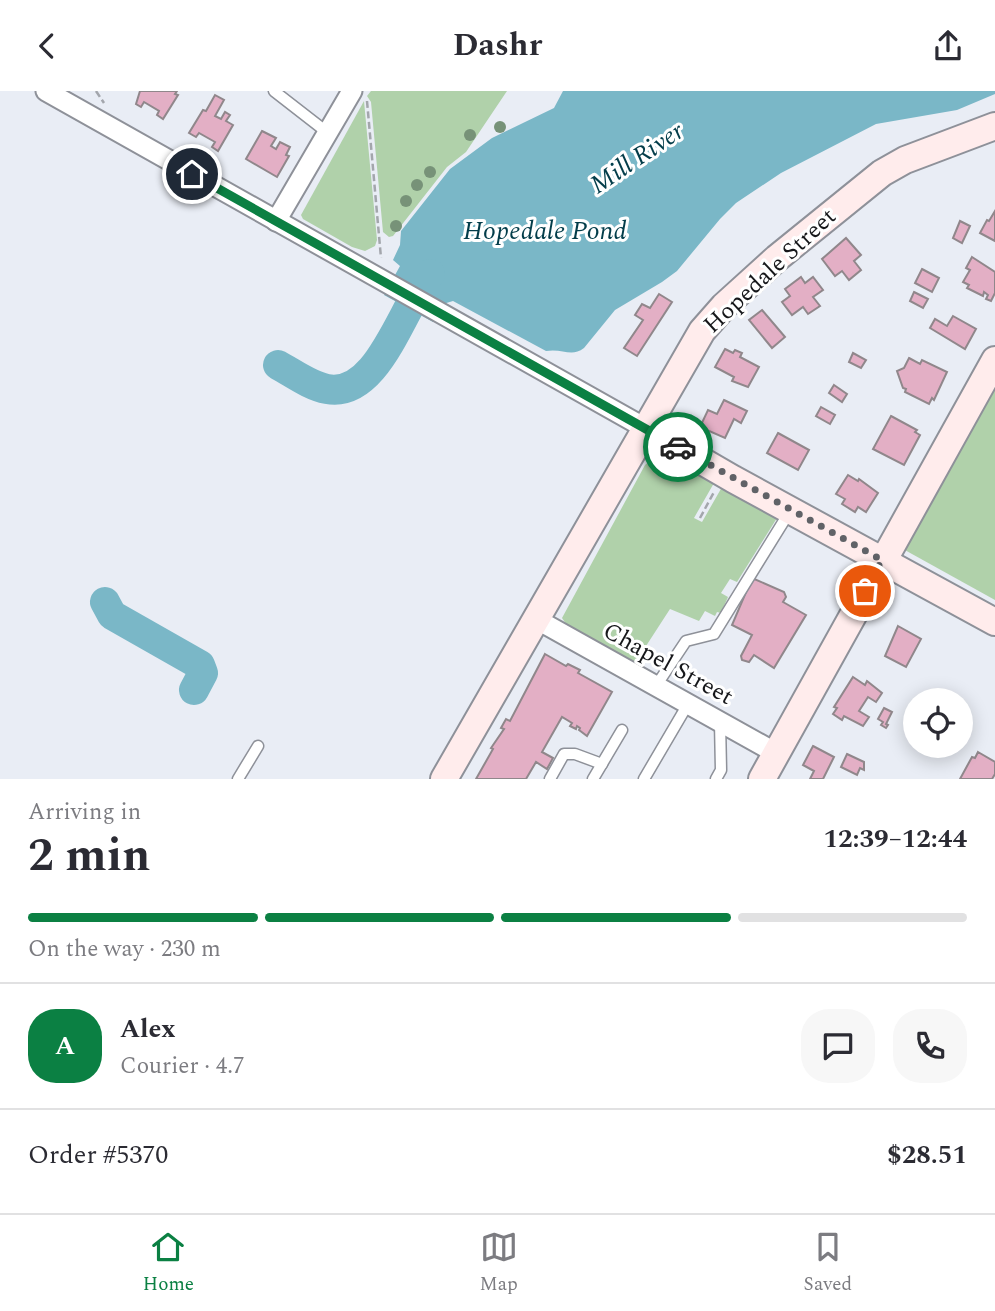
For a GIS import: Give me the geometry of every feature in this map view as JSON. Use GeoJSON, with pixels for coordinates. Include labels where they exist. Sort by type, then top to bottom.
{"type":"FeatureCollection","features":[{"type":"Feature","properties":{"kind":"street"},"geometry":{"type":"LineString","coordinates":[[46,91],[276,221],[382,274],[444,315],[995,622]]}},
{"type":"Feature","properties":{"kind":"street"},"geometry":{"type":"LineString","coordinates":[[276,221],[328,133],[358,94]]}},
{"type":"Feature","properties":{"kind":"street","name":"Hopedale Street"},"geometry":{"type":"LineString","coordinates":[[444,779],[702,331],[724,306],[777,258],[882,173],[905,160],[995,126]]}},
{"type":"Feature","properties":{"kind":"street"},"geometry":{"type":"LineString","coordinates":[[762,779],[995,360]]}},
{"type":"Feature","properties":{"kind":"street","name":"Chapel Street"},"geometry":{"type":"LineString","coordinates":[[536,619],[776,753]]}},
{"type":"Feature","properties":{"kind":"lane"},"geometry":{"type":"LineString","coordinates":[[274,91],[328,133]]}},
{"type":"Feature","properties":{"kind":"lane"},"geometry":{"type":"LineString","coordinates":[[656,686],[686,641],[714,633],[790,510]]}},
{"type":"Feature","properties":{"kind":"lane"},"geometry":{"type":"LineString","coordinates":[[644,779],[688,704]]}},
{"type":"Feature","properties":{"kind":"lane"},"geometry":{"type":"LineString","coordinates":[[716,779],[721,770],[720,722]]}},
{"type":"Feature","properties":{"kind":"lane"},"geometry":{"type":"LineString","coordinates":[[593,779],[622,730]]}},
{"type":"Feature","properties":{"kind":"lane"},"geometry":{"type":"LineString","coordinates":[[238,779],[258,746]]}},
{"type":"Feature","properties":{"kind":"lane"},"geometry":{"type":"LineString","coordinates":[[550,779],[564,754],[576,754],[602,764]]}},
{"type":"Feature","properties":{"kind":"path"},"geometry":{"type":"LineString","coordinates":[[358,94],[368,104],[382,274]]}},
{"type":"Feature","properties":{"kind":"path"},"geometry":{"type":"LineString","coordinates":[[699,518],[715,489]]}},
{"type":"Feature","properties":{"kind":"green space"},"geometry":{"type":"Polygon","coordinates":[[[371,91],[507,91],[466,152],[447,167],[393,236],[389,237],[383,232],[371,102],[367,96],[371,91]]]}},
{"type":"Feature","properties":{"kind":"green space"},"geometry":{"type":"Polygon","coordinates":[[[364,101],[377,240],[375,246],[365,251],[352,247],[303,219],[301,215],[364,101]]]}},
{"type":"Feature","properties":{"kind":"green space"},"geometry":{"type":"Polygon","coordinates":[[[995,384],[995,600],[903,549],[995,384]]]}},
{"type":"Feature","properties":{"kind":"green space"},"geometry":{"type":"Polygon","coordinates":[[[654,457],[667,457],[714,483],[694,518],[702,522],[722,487],[777,518],[737,582],[730,579],[721,593],[728,597],[721,613],[717,612],[715,616],[705,611],[699,621],[670,609],[635,663],[566,624],[562,618],[645,465],[654,457]]]}},
{"type":"Feature","properties":{"kind":"water","name":"Hopedale Pond"},"geometry":{"type":"Polygon","coordinates":[[[563,91],[995,91],[995,94],[957,110],[876,124],[781,173],[736,203],[677,271],[615,310],[579,351],[546,351],[453,301],[443,304],[433,322],[384,295],[400,266],[393,260],[400,245],[401,231],[450,169],[492,138],[554,108],[563,91]]]}},
{"type":"Feature","properties":{"kind":"building"},"geometry":{"type":"Polygon","coordinates":[[[140,91],[177,91],[175,94],[178,95],[163,119],[157,115],[159,111],[144,102],[141,107],[136,104],[140,91]]]}},
{"type":"Feature","properties":{"kind":"building"},"geometry":{"type":"Polygon","coordinates":[[[215,95],[224,100],[215,116],[221,119],[225,112],[230,115],[226,121],[233,125],[218,151],[212,147],[215,142],[199,133],[196,137],[189,133],[215,95]]]}},
{"type":"Feature","properties":{"kind":"building"},"geometry":{"type":"Polygon","coordinates":[[[262,131],[276,138],[271,146],[276,149],[280,142],[290,147],[286,155],[289,156],[277,177],[246,159],[262,131]]]}},
{"type":"Feature","properties":{"kind":"building"},"geometry":{"type":"Polygon","coordinates":[[[995,211],[995,241],[980,233],[995,211]]]}},
{"type":"Feature","properties":{"kind":"building"},"geometry":{"type":"Polygon","coordinates":[[[960,221],[970,226],[962,243],[953,238],[960,221]]]}},
{"type":"Feature","properties":{"kind":"building"},"geometry":{"type":"Polygon","coordinates":[[[846,238],[861,255],[854,261],[861,270],[849,280],[842,271],[835,276],[822,259],[846,238]]]}},
{"type":"Feature","properties":{"kind":"building"},"geometry":{"type":"Polygon","coordinates":[[[972,257],[995,272],[995,293],[991,301],[986,299],[988,295],[984,292],[983,296],[967,288],[969,285],[963,282],[970,270],[966,268],[972,257]]]}},
{"type":"Feature","properties":{"kind":"building"},"geometry":{"type":"Polygon","coordinates":[[[922,269],[939,278],[932,292],[915,283],[922,269]]]}},
{"type":"Feature","properties":{"kind":"building"},"geometry":{"type":"Polygon","coordinates":[[[801,277],[805,283],[813,277],[823,290],[813,297],[820,306],[808,314],[803,307],[792,315],[782,302],[790,296],[785,289],[801,277]]]}},
{"type":"Feature","properties":{"kind":"building"},"geometry":{"type":"Polygon","coordinates":[[[914,292],[928,299],[923,308],[910,301],[914,292]]]}},
{"type":"Feature","properties":{"kind":"building"},"geometry":{"type":"Polygon","coordinates":[[[659,294],[672,302],[637,356],[624,348],[643,320],[635,315],[642,304],[650,308],[659,294]]]}},
{"type":"Feature","properties":{"kind":"building"},"geometry":{"type":"Polygon","coordinates":[[[762,310],[785,337],[772,348],[749,320],[762,310]]]}},
{"type":"Feature","properties":{"kind":"building"},"geometry":{"type":"Polygon","coordinates":[[[953,316],[976,329],[965,349],[930,328],[935,319],[947,326],[953,316]]]}},
{"type":"Feature","properties":{"kind":"building"},"geometry":{"type":"Polygon","coordinates":[[[725,349],[742,353],[740,357],[759,367],[748,387],[732,381],[734,377],[715,367],[725,349]]]}},
{"type":"Feature","properties":{"kind":"building"},"geometry":{"type":"Polygon","coordinates":[[[853,353],[866,360],[861,368],[849,362],[853,353]]]}},
{"type":"Feature","properties":{"kind":"building"},"geometry":{"type":"Polygon","coordinates":[[[909,358],[920,364],[922,360],[947,372],[934,400],[932,398],[929,404],[905,392],[906,389],[903,388],[897,371],[904,368],[909,358]]]}},
{"type":"Feature","properties":{"kind":"building"},"geometry":{"type":"Polygon","coordinates":[[[834,385],[847,394],[842,402],[829,393],[834,385]]]}},
{"type":"Feature","properties":{"kind":"building"},"geometry":{"type":"Polygon","coordinates":[[[724,400],[747,411],[741,423],[734,419],[725,438],[700,427],[708,410],[717,414],[724,400]]]}},
{"type":"Feature","properties":{"kind":"building"},"geometry":{"type":"Polygon","coordinates":[[[821,407],[835,415],[830,424],[816,416],[821,407]]]}},
{"type":"Feature","properties":{"kind":"building"},"geometry":{"type":"Polygon","coordinates":[[[891,416],[917,430],[915,432],[920,435],[904,465],[873,449],[891,416]]]}},
{"type":"Feature","properties":{"kind":"building"},"geometry":{"type":"Polygon","coordinates":[[[778,433],[809,450],[798,470],[767,453],[778,433]]]}},
{"type":"Feature","properties":{"kind":"building"},"geometry":{"type":"Polygon","coordinates":[[[848,475],[858,481],[859,479],[878,493],[866,512],[858,507],[855,512],[842,504],[845,499],[836,494],[848,475]]]}},
{"type":"Feature","properties":{"kind":"building"},"geometry":{"type":"Polygon","coordinates":[[[752,578],[784,592],[786,597],[783,602],[806,615],[774,668],[754,655],[749,662],[742,660],[741,656],[752,635],[732,625],[752,578]]]}},
{"type":"Feature","properties":{"kind":"building"},"geometry":{"type":"Polygon","coordinates":[[[898,626],[921,639],[906,667],[885,656],[898,626]]]}},
{"type":"Feature","properties":{"kind":"building"},"geometry":{"type":"Polygon","coordinates":[[[545,654],[566,666],[568,664],[580,670],[578,673],[612,692],[587,736],[577,726],[576,729],[570,726],[572,723],[562,717],[542,752],[553,758],[547,769],[536,762],[526,779],[476,779],[504,729],[501,728],[506,719],[510,721],[545,654]]]}},
{"type":"Feature","properties":{"kind":"building"},"geometry":{"type":"Polygon","coordinates":[[[853,677],[865,685],[867,681],[882,693],[876,702],[868,697],[859,711],[869,717],[863,726],[844,716],[842,720],[833,714],[837,708],[834,707],[853,677]]]}},
{"type":"Feature","properties":{"kind":"building"},"geometry":{"type":"Polygon","coordinates":[[[884,708],[892,712],[886,728],[878,719],[884,708]]]}},
{"type":"Feature","properties":{"kind":"building"},"geometry":{"type":"Polygon","coordinates":[[[813,746],[834,757],[823,779],[810,779],[814,771],[803,765],[813,746]]]}},
{"type":"Feature","properties":{"kind":"building"},"geometry":{"type":"Polygon","coordinates":[[[978,752],[995,762],[992,779],[960,779],[971,758],[975,758],[978,752]]]}},
{"type":"Feature","properties":{"kind":"building"},"geometry":{"type":"Polygon","coordinates":[[[847,754],[864,762],[864,770],[860,768],[857,775],[841,767],[847,754]]]}},
{"type":"Feature","properties":{"kind":"waterway","name":"Mill River"},"geometry":{"type":"LineString","coordinates":[[278,365],[327,389],[345,388],[361,379],[388,346],[430,274]]}},
{"type":"Feature","properties":{"kind":"waterway","name":"Mill River"},"geometry":{"type":"LineString","coordinates":[[105,602],[112,615],[200,665],[203,673],[194,690]]}},
{"type":"Feature","properties":{"kind":"way so far"},"geometry":{"type":"LineString","coordinates":[[678,447],[751,490],[882,560],[865,591]]}},
{"type":"Feature","properties":{"kind":"route"},"geometry":{"type":"LineString","coordinates":[[192,174],[678,447]]}}]}
